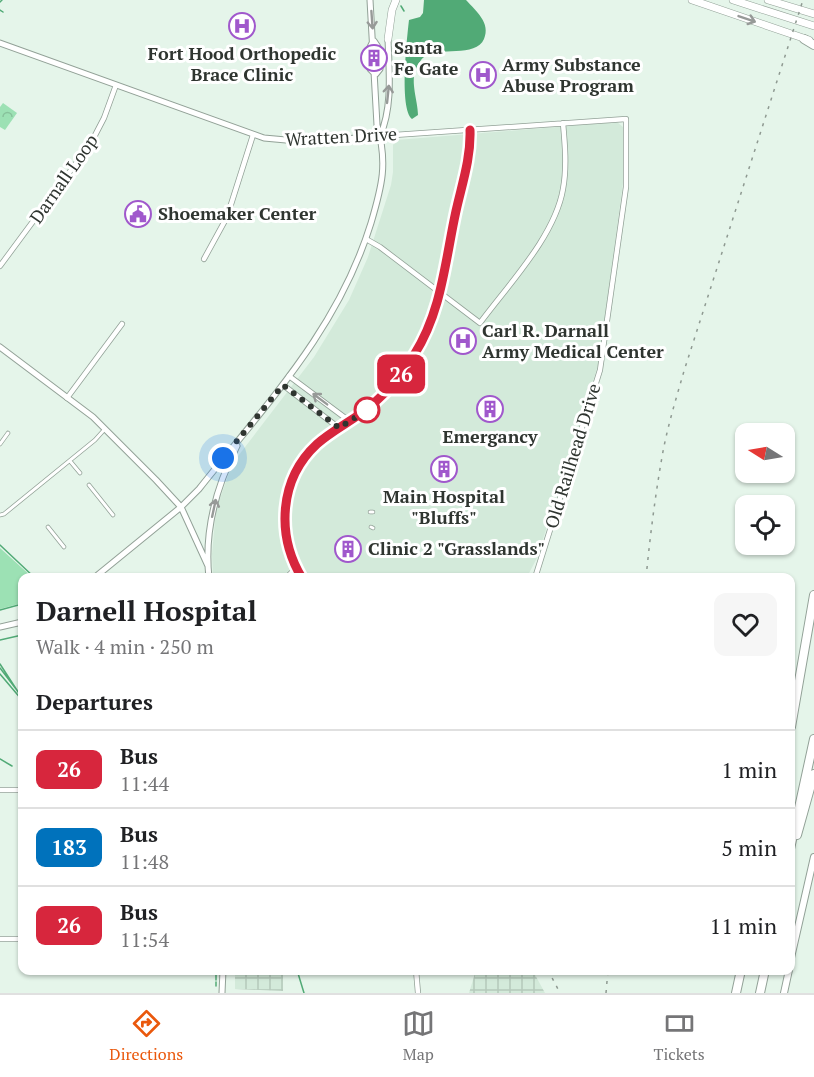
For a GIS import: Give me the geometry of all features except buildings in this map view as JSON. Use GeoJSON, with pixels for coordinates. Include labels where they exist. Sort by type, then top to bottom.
{"type":"FeatureCollection","features":[{"type":"Feature","properties":{"kind":"highway"},"geometry":{"type":"LineString","coordinates":[[804,39],[814,43]]}},
{"type":"Feature","properties":{"kind":"highway"},"geometry":{"type":"LineString","coordinates":[[795,705],[814,596]]}},
{"type":"Feature","properties":{"kind":"highway"},"geometry":{"type":"LineString","coordinates":[[795,710],[814,625]]}},
{"type":"Feature","properties":{"kind":"highway"},"geometry":{"type":"LineString","coordinates":[[795,827],[814,739]]}},
{"type":"Feature","properties":{"kind":"highway"},"geometry":{"type":"LineString","coordinates":[[795,840],[802,825],[814,774]]}},
{"type":"Feature","properties":{"kind":"highway"},"geometry":{"type":"LineString","coordinates":[[736,993],[740,975]]}},
{"type":"Feature","properties":{"kind":"highway"},"geometry":{"type":"LineString","coordinates":[[760,993],[764,975]]}},
{"type":"Feature","properties":{"kind":"main road"},"geometry":{"type":"LineString","coordinates":[[388,39],[392,10],[396,0]]}},
{"type":"Feature","properties":{"kind":"main road"},"geometry":{"type":"LineString","coordinates":[[692,0],[804,39]]}},
{"type":"Feature","properties":{"kind":"main road"},"geometry":{"type":"LineString","coordinates":[[733,0],[814,26]]}},
{"type":"Feature","properties":{"kind":"main road"},"geometry":{"type":"LineString","coordinates":[[768,0],[791,8],[814,12]]}},
{"type":"Feature","properties":{"kind":"main road"},"geometry":{"type":"LineString","coordinates":[[795,940],[814,857]]}},
{"type":"Feature","properties":{"kind":"main road"},"geometry":{"type":"LineString","coordinates":[[784,993],[788,975]]}},
{"type":"Feature","properties":{"kind":"street"},"geometry":{"type":"LineString","coordinates":[[100,573],[200,489],[316,340],[353,273],[366,239],[382,183],[370,0]]}},
{"type":"Feature","properties":{"kind":"street"},"geometry":{"type":"LineString","coordinates":[[380,136],[386,124],[390,80],[388,39]]}},
{"type":"Feature","properties":{"kind":"street","name":"Wratten Drive"},"geometry":{"type":"LineString","coordinates":[[0,43],[254,135],[292,142],[626,119]]}},
{"type":"Feature","properties":{"kind":"street","name":"Darnall Loop"},"geometry":{"type":"LineString","coordinates":[[0,267],[91,143],[104,118],[116,86]]}},
{"type":"Feature","properties":{"kind":"street","name":"Old Railhead Drive"},"geometry":{"type":"LineString","coordinates":[[537,573],[602,363],[626,187],[626,119]]}},
{"type":"Feature","properties":{"kind":"street"},"geometry":{"type":"LineString","coordinates":[[366,239],[380,247],[480,323],[534,251],[551,224],[560,201],[566,164],[563,123]]}},
{"type":"Feature","properties":{"kind":"street"},"geometry":{"type":"LineString","coordinates":[[299,573],[288,547],[284,525],[289,490],[299,467],[308,454],[322,440],[381,397],[409,363],[430,325],[441,293],[470,153],[470,130]]}},
{"type":"Feature","properties":{"kind":"street"},"geometry":{"type":"LineString","coordinates":[[204,259],[227,217],[254,135]]}},
{"type":"Feature","properties":{"kind":"street"},"geometry":{"type":"LineString","coordinates":[[67,398],[122,324]]}},
{"type":"Feature","properties":{"kind":"street"},"geometry":{"type":"LineString","coordinates":[[0,347],[105,429],[181,507],[208,566]]}},
{"type":"Feature","properties":{"kind":"street"},"geometry":{"type":"LineString","coordinates":[[290,376],[344,417],[352,420]]}},
{"type":"Feature","properties":{"kind":"street"},"geometry":{"type":"LineString","coordinates":[[283,385],[339,428]]}},
{"type":"Feature","properties":{"kind":"street"},"geometry":{"type":"LineString","coordinates":[[0,515],[95,440],[105,429]]}},
{"type":"Feature","properties":{"kind":"street"},"geometry":{"type":"LineString","coordinates":[[0,444],[8,433]]}},
{"type":"Feature","properties":{"kind":"street"},"geometry":{"type":"LineString","coordinates":[[209,573],[209,536],[217,496],[226,467],[241,438]]}},
{"type":"Feature","properties":{"kind":"street"},"geometry":{"type":"LineString","coordinates":[[69,460],[80,473]]}},
{"type":"Feature","properties":{"kind":"street"},"geometry":{"type":"LineString","coordinates":[[89,485],[113,515]]}},
{"type":"Feature","properties":{"kind":"street"},"geometry":{"type":"LineString","coordinates":[[48,527],[64,547]]}},
{"type":"Feature","properties":{"kind":"street"},"geometry":{"type":"LineString","coordinates":[[291,573],[296,568]]}},
{"type":"Feature","properties":{"kind":"street"},"geometry":{"type":"LineString","coordinates":[[0,627],[18,623]]}},
{"type":"Feature","properties":{"kind":"street"},"geometry":{"type":"LineString","coordinates":[[0,790],[18,790]]}},
{"type":"Feature","properties":{"kind":"street"},"geometry":{"type":"LineString","coordinates":[[0,939],[18,939]]}},
{"type":"Feature","properties":{"kind":"street"},"geometry":{"type":"LineString","coordinates":[[222,993],[223,975]]}},
{"type":"Feature","properties":{"kind":"street"},"geometry":{"type":"LineString","coordinates":[[416,975],[418,993]]}},
{"type":"Feature","properties":{"kind":"shaded area"},"geometry":{"type":"Polygon","coordinates":[[[424,0],[466,0],[478,13],[486,28],[486,33],[480,45],[473,48],[438,52],[422,59],[414,74],[418,115],[412,119],[408,112],[405,88],[408,29],[409,20],[420,17],[423,13],[424,0]]]}},
{"type":"Feature","properties":{"kind":"shaded area","name":"Carl R. Darnall Army Medical Center"},"geometry":{"type":"Polygon","coordinates":[[[617,122],[623,127],[623,183],[599,362],[537,558],[529,573],[213,573],[216,510],[232,464],[314,357],[349,300],[368,257],[391,185],[393,145],[396,140],[617,122]]]}},
{"type":"Feature","properties":{"kind":"shaded area"},"geometry":{"type":"Polygon","coordinates":[[[235,975],[283,975],[283,991],[235,989],[235,975]]]}},
{"type":"Feature","properties":{"kind":"shaded area"},"geometry":{"type":"Polygon","coordinates":[[[474,975],[535,975],[545,993],[469,993],[474,975]]]}},
{"type":"Feature","properties":{"kind":"green space"},"geometry":{"type":"Polygon","coordinates":[[[3,103],[17,113],[5,130],[0,127],[0,107],[3,103]]]}},
{"type":"Feature","properties":{"kind":"green space"},"geometry":{"type":"Polygon","coordinates":[[[0,548],[28,573],[18,573],[18,604],[0,609],[0,548]]]}},
{"type":"Feature","properties":{"kind":"waterway"},"geometry":{"type":"LineString","coordinates":[[401,6],[404,11]]}},
{"type":"Feature","properties":{"kind":"waterway"},"geometry":{"type":"LineString","coordinates":[[0,545],[30,573]]}},
{"type":"Feature","properties":{"kind":"waterway"},"geometry":{"type":"LineString","coordinates":[[0,610],[18,605]]}},
{"type":"Feature","properties":{"kind":"waterway"},"geometry":{"type":"LineString","coordinates":[[0,640],[18,636]]}},
{"type":"Feature","properties":{"kind":"waterway"},"geometry":{"type":"LineString","coordinates":[[0,664],[18,692]]}},
{"type":"Feature","properties":{"kind":"waterway"},"geometry":{"type":"LineString","coordinates":[[0,668],[16,689]]}},
{"type":"Feature","properties":{"kind":"waterway"},"geometry":{"type":"LineString","coordinates":[[0,674],[18,695]]}},
{"type":"Feature","properties":{"kind":"waterway"},"geometry":{"type":"LineString","coordinates":[[0,759],[12,766]]}},
{"type":"Feature","properties":{"kind":"waterway"},"geometry":{"type":"LineString","coordinates":[[216,975],[216,980]]}},
{"type":"Feature","properties":{"kind":"waterway"},"geometry":{"type":"LineString","coordinates":[[299,975],[304,993]]}},
{"type":"Feature","properties":{"kind":"railway"},"geometry":{"type":"LineString","coordinates":[[647,573],[659,472],[672,414],[803,0]]}},
{"type":"Feature","properties":{"kind":"railway"},"geometry":{"type":"LineString","coordinates":[[551,975],[560,993]]}},
{"type":"Feature","properties":{"kind":"railway"},"geometry":{"type":"LineString","coordinates":[[606,993],[608,975]]}},
{"type":"Feature","properties":{"kind":"bus line","name":"26"},"geometry":{"type":"LineString","coordinates":[[299,573],[290,554],[284,525],[291,484],[303,459],[317,444],[367,409],[387,391],[409,363],[425,336],[442,290],[455,217],[470,153],[470,130]]}},
{"type":"Feature","properties":{"kind":"place","name":"Fort Hood Orthopedic Brace Clinic"},"geometry":{"type":"Point","coordinates":[242,26]}},
{"type":"Feature","properties":{"kind":"place","name":"Santa Fe Gate"},"geometry":{"type":"Point","coordinates":[374,58]}},
{"type":"Feature","properties":{"kind":"place","name":"Army Substance Abuse Program"},"geometry":{"type":"Point","coordinates":[483,75]}},
{"type":"Feature","properties":{"kind":"place","name":"Shoemaker Center"},"geometry":{"type":"Point","coordinates":[138,214]}},
{"type":"Feature","properties":{"kind":"place","name":"Carl R. Darnall Army Medical Center"},"geometry":{"type":"Point","coordinates":[463,341]}},
{"type":"Feature","properties":{"kind":"place","name":"Emergancy"},"geometry":{"type":"Point","coordinates":[490,409]}},
{"type":"Feature","properties":{"kind":"place","name":"Main Hospital \"Bluffs\""},"geometry":{"type":"Point","coordinates":[444,469]}},
{"type":"Feature","properties":{"kind":"place","name":"Clinic 2 \"Grasslands\""},"geometry":{"type":"Point","coordinates":[348,549]}},
{"type":"Feature","properties":{"kind":"route"},"geometry":{"type":"LineString","coordinates":[[223,458],[283,385],[328,422],[339,428],[367,410]]}}]}
